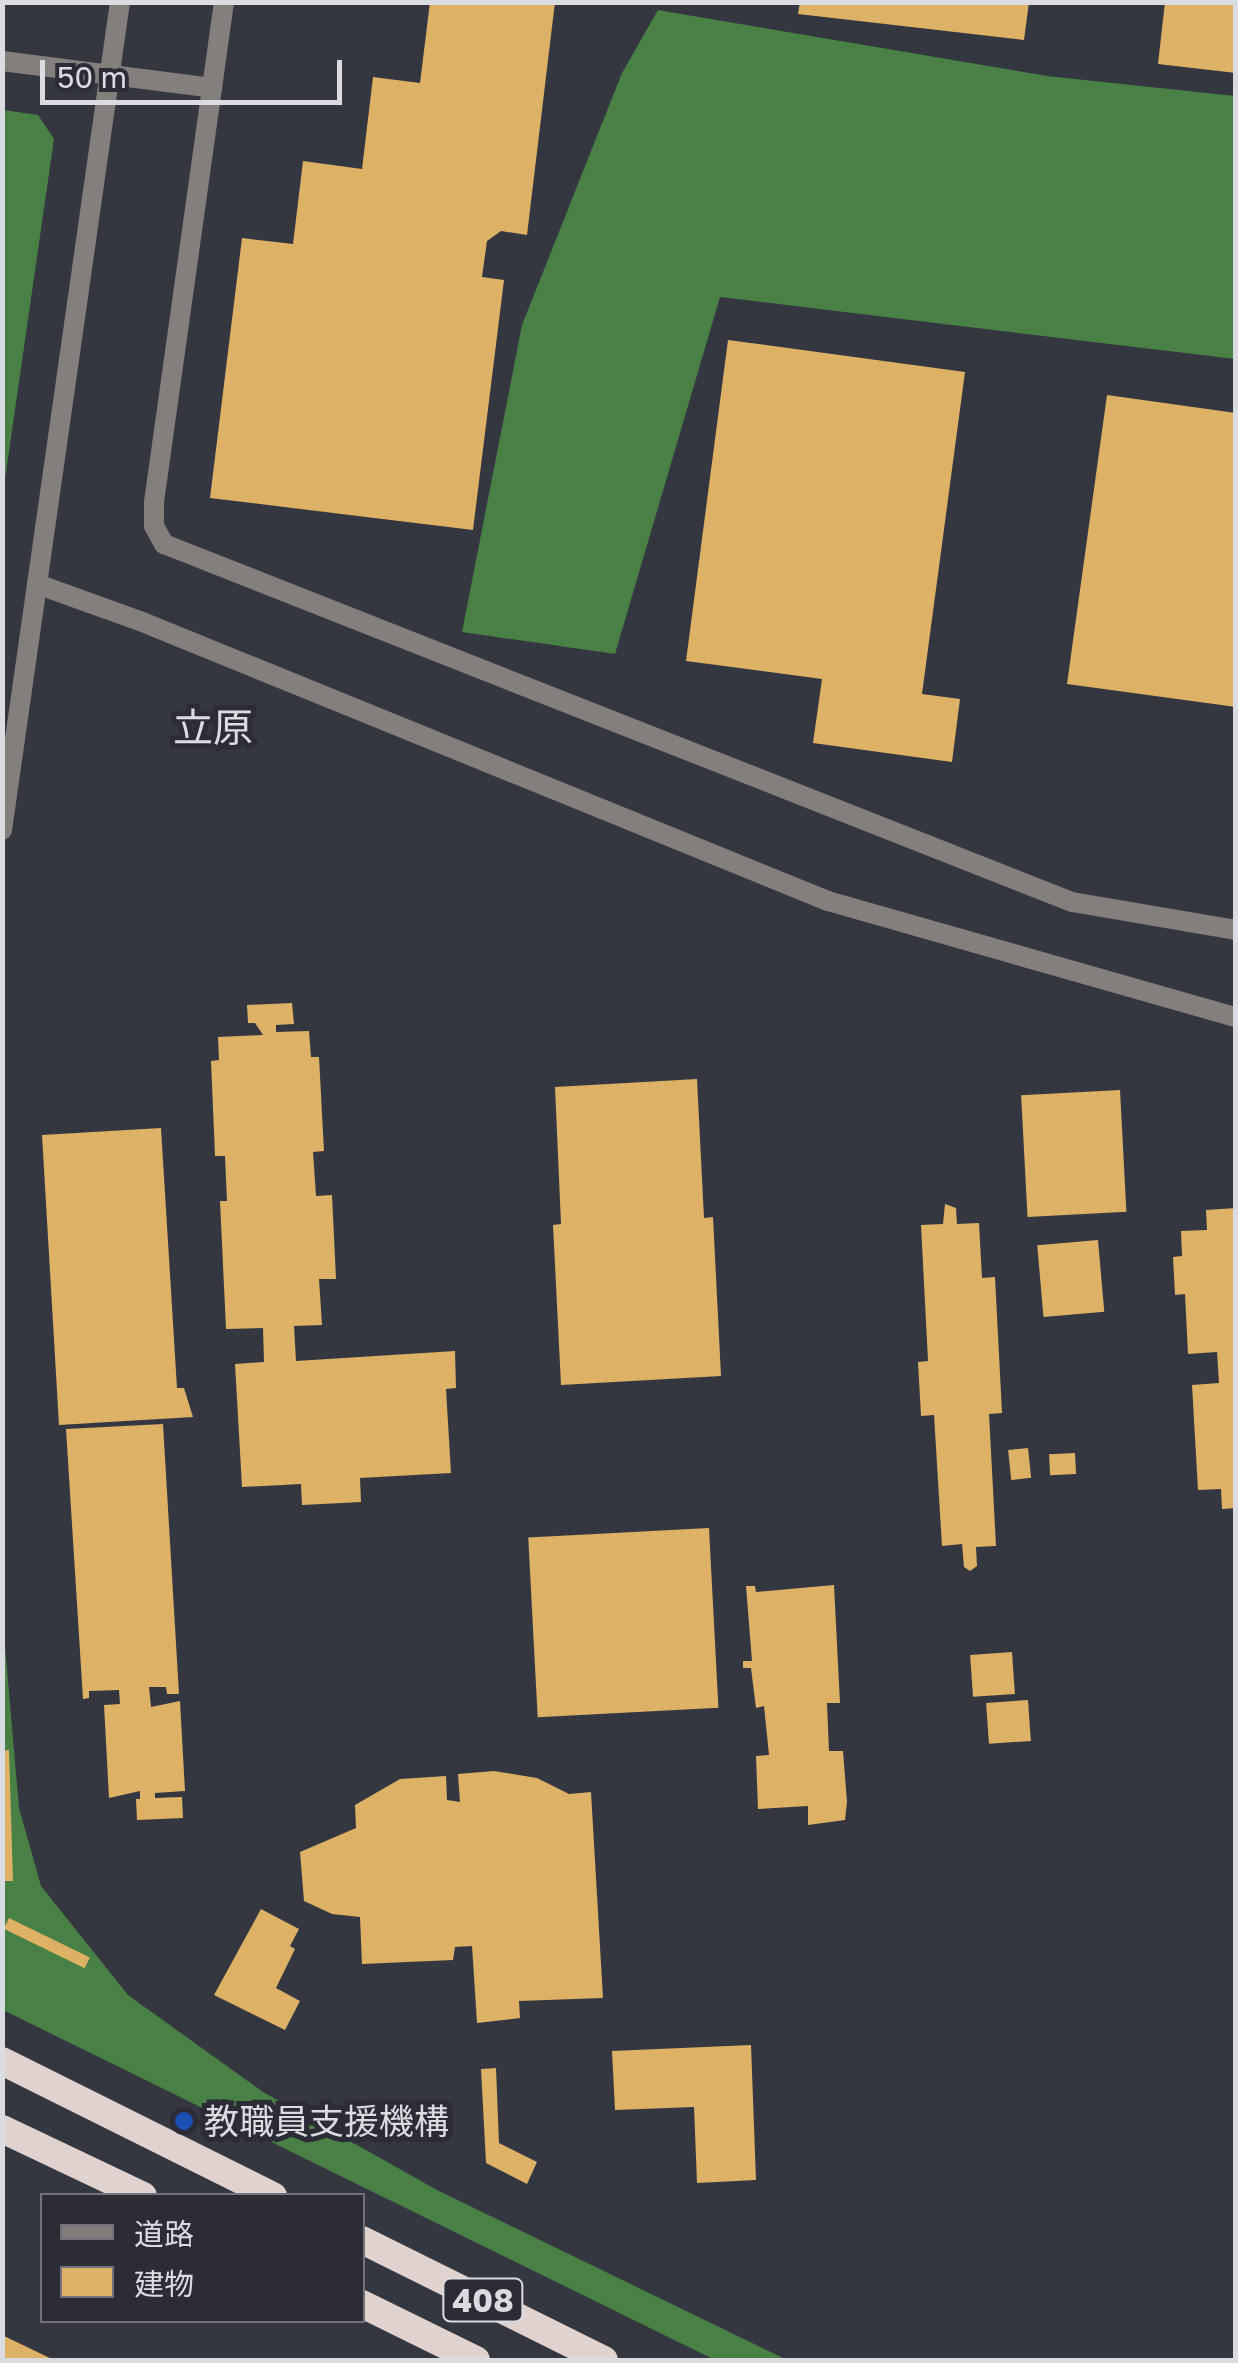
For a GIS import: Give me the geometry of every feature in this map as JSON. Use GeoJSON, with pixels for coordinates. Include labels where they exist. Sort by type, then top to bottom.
{"type":"FeatureCollection","features":[{"type":"Feature","properties":{"kind":"highway"},"geometry":{"type":"LineString","coordinates":[[2,2061],[267,2193]]}},
{"type":"Feature","properties":{"kind":"highway"},"geometry":{"type":"LineString","coordinates":[[2,2129],[137,2193]]}},
{"type":"Feature","properties":{"kind":"highway","name":"408"},"geometry":{"type":"LineString","coordinates":[[365,2241],[604,2360]]}},
{"type":"Feature","properties":{"kind":"highway","name":"408"},"geometry":{"type":"LineString","coordinates":[[365,2305],[476,2360]]}},
{"type":"Feature","properties":{"kind":"street"},"geometry":{"type":"LineString","coordinates":[[2,830],[120,2]]}},
{"type":"Feature","properties":{"kind":"street"},"geometry":{"type":"LineString","coordinates":[[224,2],[154,502],[154,526],[164,544],[1055,896],[1236,930]]}},
{"type":"Feature","properties":{"kind":"street"},"geometry":{"type":"LineString","coordinates":[[2,61],[212,88]]}},
{"type":"Feature","properties":{"kind":"street"},"geometry":{"type":"LineString","coordinates":[[37,584],[828,900],[1236,1017]]}},
{"type":"Feature","properties":{"kind":"green space"},"geometry":{"type":"Polygon","coordinates":[[[658,10],[1047,76],[1235,96],[1235,359],[720,297],[615,654],[462,632],[522,325],[622,73],[658,10]]]}},
{"type":"Feature","properties":{"kind":"green space"},"geometry":{"type":"Polygon","coordinates":[[[3,110],[38,115],[54,139],[3,493],[3,110]]]}},
{"type":"Feature","properties":{"kind":"green space"},"geometry":{"type":"Polygon","coordinates":[[[2,1612],[19,1808],[41,1886],[128,1995],[263,2092],[437,2190],[787,2360],[715,2360],[3,2010],[2,1612]]]}},
{"type":"Feature","properties":{"kind":"building"},"geometry":{"type":"Polygon","coordinates":[[[430,2],[555,2],[527,235],[501,231],[487,241],[482,277],[504,280],[473,530],[210,498],[242,238],[293,244],[303,161],[362,169],[373,77],[420,83],[430,2]]]}},
{"type":"Feature","properties":{"kind":"building"},"geometry":{"type":"Polygon","coordinates":[[[800,2],[1029,2],[1024,40],[798,14],[800,2]]]}},
{"type":"Feature","properties":{"kind":"building"},"geometry":{"type":"Polygon","coordinates":[[[1165,2],[1236,2],[1236,73],[1158,64],[1165,2]]]}},
{"type":"Feature","properties":{"kind":"building"},"geometry":{"type":"Polygon","coordinates":[[[728,340],[965,372],[922,694],[960,699],[952,762],[813,743],[822,679],[686,661],[728,340]]]}},
{"type":"Feature","properties":{"kind":"building"},"geometry":{"type":"Polygon","coordinates":[[[1107,395],[1236,413],[1236,707],[1067,684],[1107,395]]]}},
{"type":"Feature","properties":{"kind":"building"},"geometry":{"type":"Polygon","coordinates":[[[292,1003],[294,1024],[276,1025],[276,1032],[309,1031],[311,1057],[319,1057],[324,1151],[313,1152],[316,1196],[332,1195],[336,1279],[319,1279],[322,1325],[294,1326],[296,1361],[455,1351],[456,1388],[446,1389],[451,1473],[360,1478],[361,1502],[302,1505],[301,1484],[242,1487],[235,1364],[264,1362],[263,1328],[226,1329],[220,1201],[227,1201],[225,1156],[215,1156],[211,1061],[219,1060],[218,1037],[263,1035],[255,1023],[248,1023],[247,1005],[292,1003]]]}},
{"type":"Feature","properties":{"kind":"building"},"geometry":{"type":"Polygon","coordinates":[[[697,1079],[704,1218],[713,1217],[721,1376],[561,1385],[553,1225],[561,1224],[555,1087],[697,1079]]]}},
{"type":"Feature","properties":{"kind":"building"},"geometry":{"type":"Polygon","coordinates":[[[1120,1090],[1126,1212],[1028,1217],[1021,1095],[1120,1090]]]}},
{"type":"Feature","properties":{"kind":"building"},"geometry":{"type":"Polygon","coordinates":[[[161,1128],[177,1388],[184,1388],[193,1417],[59,1425],[42,1135],[161,1128]]]}},
{"type":"Feature","properties":{"kind":"building"},"geometry":{"type":"Polygon","coordinates":[[[945,1204],[956,1208],[957,1224],[979,1223],[982,1278],[995,1277],[1002,1413],[989,1414],[996,1546],[976,1547],[977,1566],[970,1571],[964,1567],[962,1544],[942,1546],[934,1415],[921,1416],[918,1362],[928,1361],[921,1225],[943,1224],[945,1204]]]}},
{"type":"Feature","properties":{"kind":"building"},"geometry":{"type":"Polygon","coordinates":[[[1236,1208],[1236,1508],[1222,1509],[1221,1489],[1198,1490],[1192,1385],[1219,1383],[1217,1352],[1188,1354],[1185,1294],[1175,1295],[1173,1257],[1182,1256],[1181,1231],[1207,1230],[1206,1210],[1236,1208]]]}},
{"type":"Feature","properties":{"kind":"building"},"geometry":{"type":"Polygon","coordinates":[[[1098,1240],[1104,1312],[1044,1317],[1037,1245],[1098,1240]]]}},
{"type":"Feature","properties":{"kind":"building"},"geometry":{"type":"Polygon","coordinates":[[[163,1424],[179,1694],[167,1694],[166,1687],[149,1687],[151,1707],[180,1701],[185,1791],[155,1793],[155,1798],[182,1797],[183,1818],[137,1820],[136,1799],[140,1799],[140,1791],[109,1798],[104,1705],[120,1704],[119,1690],[89,1691],[89,1698],[83,1699],[66,1429],[163,1424]]]}},
{"type":"Feature","properties":{"kind":"building"},"geometry":{"type":"Polygon","coordinates":[[[1028,1448],[1031,1478],[1011,1480],[1008,1450],[1028,1448]]]}},
{"type":"Feature","properties":{"kind":"building"},"geometry":{"type":"Polygon","coordinates":[[[1075,1453],[1076,1474],[1050,1475],[1049,1454],[1075,1453]]]}},
{"type":"Feature","properties":{"kind":"building"},"geometry":{"type":"Polygon","coordinates":[[[709,1528],[718,1708],[538,1717],[528,1537],[709,1528]]]}},
{"type":"Feature","properties":{"kind":"building"},"geometry":{"type":"Polygon","coordinates":[[[834,1585],[840,1703],[827,1703],[829,1751],[843,1751],[847,1802],[845,1820],[808,1825],[808,1806],[758,1809],[756,1756],[769,1755],[764,1706],[756,1708],[751,1668],[743,1668],[743,1661],[752,1661],[746,1586],[755,1586],[756,1592],[834,1585]]]}},
{"type":"Feature","properties":{"kind":"building"},"geometry":{"type":"Polygon","coordinates":[[[1012,1652],[1015,1694],[973,1697],[970,1655],[1012,1652]]]}},
{"type":"Feature","properties":{"kind":"building"},"geometry":{"type":"Polygon","coordinates":[[[1028,1700],[1031,1741],[989,1744],[986,1703],[1028,1700]]]}},
{"type":"Feature","properties":{"kind":"building"},"geometry":{"type":"Polygon","coordinates":[[[9,1750],[13,1881],[2,1881],[2,1751],[9,1750]]]}},
{"type":"Feature","properties":{"kind":"building"},"geometry":{"type":"Polygon","coordinates":[[[494,1771],[537,1778],[569,1794],[591,1792],[603,1998],[519,2001],[520,2018],[477,2023],[472,1946],[455,1947],[453,1960],[362,1964],[360,1917],[332,1914],[304,1901],[300,1852],[356,1828],[355,1805],[400,1779],[446,1776],[447,1800],[460,1802],[458,1774],[494,1771]]]}},
{"type":"Feature","properties":{"kind":"building"},"geometry":{"type":"Polygon","coordinates":[[[261,1909],[299,1929],[290,1946],[295,1949],[276,1988],[300,2001],[285,2030],[214,1995],[261,1909]]]}},
{"type":"Feature","properties":{"kind":"building"},"geometry":{"type":"Polygon","coordinates":[[[9,1918],[90,1957],[85,1968],[4,1929],[9,1918]]]}},
{"type":"Feature","properties":{"kind":"building"},"geometry":{"type":"Polygon","coordinates":[[[751,2045],[756,2180],[697,2183],[694,2107],[615,2110],[612,2051],[751,2045]]]}},
{"type":"Feature","properties":{"kind":"building"},"geometry":{"type":"Polygon","coordinates":[[[496,2068],[499,2143],[537,2162],[527,2184],[486,2163],[481,2069],[496,2068]]]}},
{"type":"Feature","properties":{"kind":"building"},"geometry":{"type":"Polygon","coordinates":[[[2,2335],[54,2360],[2,2360],[2,2335]]]}},
{"type":"Feature","properties":{"kind":"place","name":"教職員支援機構"},"geometry":{"type":"Point","coordinates":[184,2121]}},
{"type":"Feature","properties":{"kind":"district","name":"立原"},"geometry":{"type":"Point","coordinates":[213,727]}}]}
